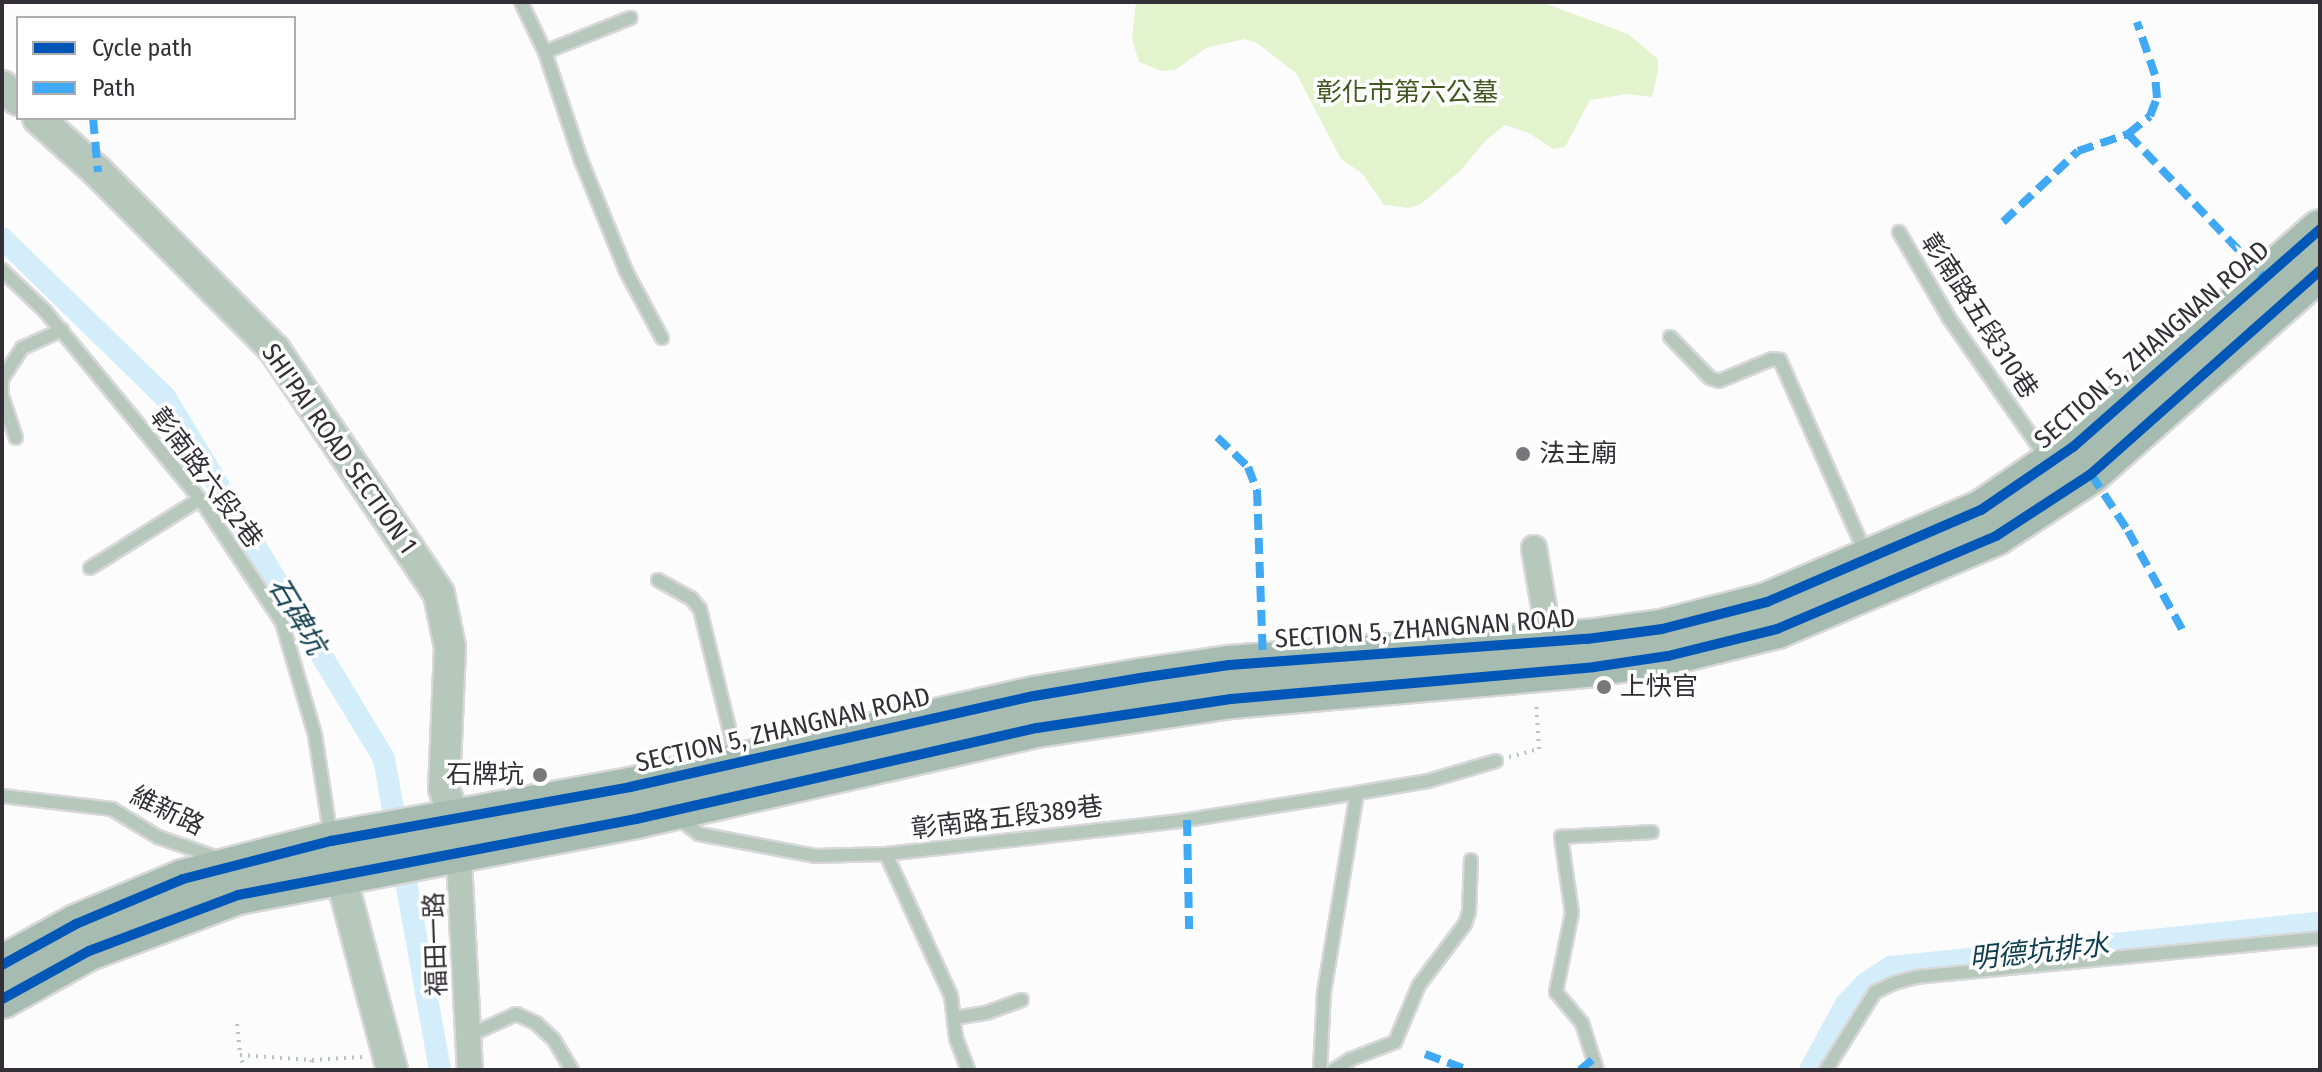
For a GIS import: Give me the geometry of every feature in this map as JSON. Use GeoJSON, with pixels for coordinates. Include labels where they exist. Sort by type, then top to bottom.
{"type":"FeatureCollection","features":[{"type":"Feature","properties":{"kind":"main road","name":"SECTION 5, ZHANGNAN ROAD"},"geometry":{"type":"LineString","coordinates":[[442,837],[669,812],[1068,723],[1542,659],[1752,606],[1981,510],[2073,447],[2320,229]]}},
{"type":"Feature","properties":{"kind":"main road","name":"SECTION 5, ZHANGNAN ROAD"},"geometry":{"type":"LineString","coordinates":[[442,837],[630,787],[1034,696],[1200,669],[1668,656],[1777,629],[1996,536],[2091,474],[2320,271]]}},
{"type":"Feature","properties":{"kind":"main road"},"geometry":{"type":"LineString","coordinates":[[2,965],[76,924],[183,879],[235,879],[442,837]]}},
{"type":"Feature","properties":{"kind":"main road"},"geometry":{"type":"LineString","coordinates":[[2,999],[89,951],[235,879]]}},
{"type":"Feature","properties":{"kind":"street","name":"SHI'PAI ROAD SECTION 1"},"geometry":{"type":"LineString","coordinates":[[40,120],[98,172],[274,349],[439,594],[450,647],[442,837]]}},
{"type":"Feature","properties":{"kind":"street"},"geometry":{"type":"LineString","coordinates":[[1534,548],[1542,659]]}},
{"type":"Feature","properties":{"kind":"street","name":"福田一路"},"geometry":{"type":"LineString","coordinates":[[442,837],[470,1070]]}},
{"type":"Feature","properties":{"kind":"street"},"geometry":{"type":"LineString","coordinates":[[336,858],[390,1063]]}},
{"type":"Feature","properties":{"kind":"lane"},"geometry":{"type":"LineString","coordinates":[[521,2],[545,52],[581,160],[626,271],[662,338]]}},
{"type":"Feature","properties":{"kind":"lane"},"geometry":{"type":"LineString","coordinates":[[545,52],[630,18]]}},
{"type":"Feature","properties":{"kind":"lane","name":"彰南路五段310巷"},"geometry":{"type":"LineString","coordinates":[[1899,232],[1949,318],[2050,463]]}},
{"type":"Feature","properties":{"kind":"lane","name":"彰南路六段2巷"},"geometry":{"type":"LineString","coordinates":[[2,270],[62,330],[200,499],[282,622],[315,735],[336,858]]}},
{"type":"Feature","properties":{"kind":"lane"},"geometry":{"type":"LineString","coordinates":[[16,438],[2,396],[2,380],[22,348],[62,330]]}},
{"type":"Feature","properties":{"kind":"lane"},"geometry":{"type":"LineString","coordinates":[[1670,337],[1710,378],[1719,381],[1772,359],[1780,360],[1868,559]]}},
{"type":"Feature","properties":{"kind":"lane"},"geometry":{"type":"LineString","coordinates":[[90,568],[200,499]]}},
{"type":"Feature","properties":{"kind":"lane"},"geometry":{"type":"LineString","coordinates":[[658,580],[691,598],[700,609],[737,762]]}},
{"type":"Feature","properties":{"kind":"lane","name":"彰南路五段389巷"},"geometry":{"type":"LineString","coordinates":[[669,812],[699,834],[815,856],[886,854],[1187,820],[1428,781],[1496,761]]}},
{"type":"Feature","properties":{"kind":"lane"},"geometry":{"type":"LineString","coordinates":[[1320,1070],[1324,992],[1357,793]]}},
{"type":"Feature","properties":{"kind":"lane","name":"維新路"},"geometry":{"type":"LineString","coordinates":[[2,796],[112,809],[235,879]]}},
{"type":"Feature","properties":{"kind":"lane"},"geometry":{"type":"LineString","coordinates":[[1597,1070],[1582,1023],[1556,992],[1572,913],[1561,837],[1652,832]]}},
{"type":"Feature","properties":{"kind":"lane"},"geometry":{"type":"LineString","coordinates":[[886,854],[951,996],[968,1070]]}},
{"type":"Feature","properties":{"kind":"lane"},"geometry":{"type":"LineString","coordinates":[[1334,1070],[1351,1059],[1395,1042],[1419,985],[1465,924],[1469,912],[1471,860]]}},
{"type":"Feature","properties":{"kind":"lane"},"geometry":{"type":"LineString","coordinates":[[1826,1070],[1875,992],[1916,977],[2320,938]]}},
{"type":"Feature","properties":{"kind":"lane"},"geometry":{"type":"LineString","coordinates":[[954,1018],[986,1013],[1022,1000]]}},
{"type":"Feature","properties":{"kind":"lane"},"geometry":{"type":"LineString","coordinates":[[468,1036],[516,1014],[536,1023],[554,1040],[572,1070]]}},
{"type":"Feature","properties":{"kind":"path"},"geometry":{"type":"LineString","coordinates":[[1496,761],[1539,749],[1542,659]]}},
{"type":"Feature","properties":{"kind":"path"},"geometry":{"type":"LineString","coordinates":[[237,1024],[245,1070]]}},
{"type":"Feature","properties":{"kind":"path"},"geometry":{"type":"LineString","coordinates":[[240,1055],[390,1063]]}},
{"type":"Feature","properties":{"kind":"path"},"geometry":{"type":"LineString","coordinates":[[309,1070],[312,1060]]}},
{"type":"Feature","properties":{"kind":"green space","name":"彰化市第六公墓"},"geometry":{"type":"Polygon","coordinates":[[[1136,2],[1541,2],[1628,34],[1658,59],[1658,71],[1652,97],[1627,94],[1590,100],[1565,147],[1553,149],[1529,133],[1505,125],[1485,141],[1461,170],[1421,204],[1409,208],[1384,205],[1362,173],[1341,159],[1296,73],[1257,43],[1244,39],[1206,48],[1175,70],[1162,71],[1139,62],[1132,39],[1136,2]]]}},
{"type":"Feature","properties":{"kind":"waterway","name":"石碑坑"},"geometry":{"type":"LineString","coordinates":[[2,238],[165,397],[384,759],[440,1070]]}},
{"type":"Feature","properties":{"kind":"waterway","name":"明德坑排水"},"geometry":{"type":"LineString","coordinates":[[1810,1070],[1846,1004],[1866,983],[1891,967],[2320,923]]}},
{"type":"Feature","properties":{"kind":"marked path"},"geometry":{"type":"LineString","coordinates":[[2003,222],[2078,151],[2128,134],[2150,116],[2157,98],[2155,75],[2137,22]]}},
{"type":"Feature","properties":{"kind":"marked path"},"geometry":{"type":"LineString","coordinates":[[93,120],[98,172]]}},
{"type":"Feature","properties":{"kind":"marked path"},"geometry":{"type":"LineString","coordinates":[[2128,134],[2265,278]]}},
{"type":"Feature","properties":{"kind":"marked path"},"geometry":{"type":"LineString","coordinates":[[1217,437],[1248,467],[1257,490],[1263,663]]}},
{"type":"Feature","properties":{"kind":"marked path"},"geometry":{"type":"LineString","coordinates":[[2091,474],[2128,531],[2184,633]]}},
{"type":"Feature","properties":{"kind":"marked path"},"geometry":{"type":"LineString","coordinates":[[1187,820],[1189,929]]}},
{"type":"Feature","properties":{"kind":"marked path"},"geometry":{"type":"LineString","coordinates":[[1425,1054],[1468,1070]]}},
{"type":"Feature","properties":{"kind":"marked path"},"geometry":{"type":"LineString","coordinates":[[1580,1070],[1592,1060]]}},
{"type":"Feature","properties":{"kind":"cycle path"},"geometry":{"type":"LineString","coordinates":[[2,965],[76,924],[183,879],[331,841],[630,787],[1034,696],[1229,665],[1587,639],[1662,629],[1767,602],[1981,510],[2073,447],[2320,229]]}},
{"type":"Feature","properties":{"kind":"cycle path"},"geometry":{"type":"LineString","coordinates":[[2,999],[89,951],[238,895],[636,819],[1037,728],[1231,699],[1594,667],[1668,656],[1777,629],[1996,536],[2091,474],[2320,271]]}},
{"type":"Feature","properties":{"kind":"place","name":"法主廟"},"geometry":{"type":"Point","coordinates":[1523,454]}},
{"type":"Feature","properties":{"kind":"place","name":"上快官"},"geometry":{"type":"Point","coordinates":[1604,687]}},
{"type":"Feature","properties":{"kind":"place","name":"石牌坑"},"geometry":{"type":"Point","coordinates":[540,775]}}]}
